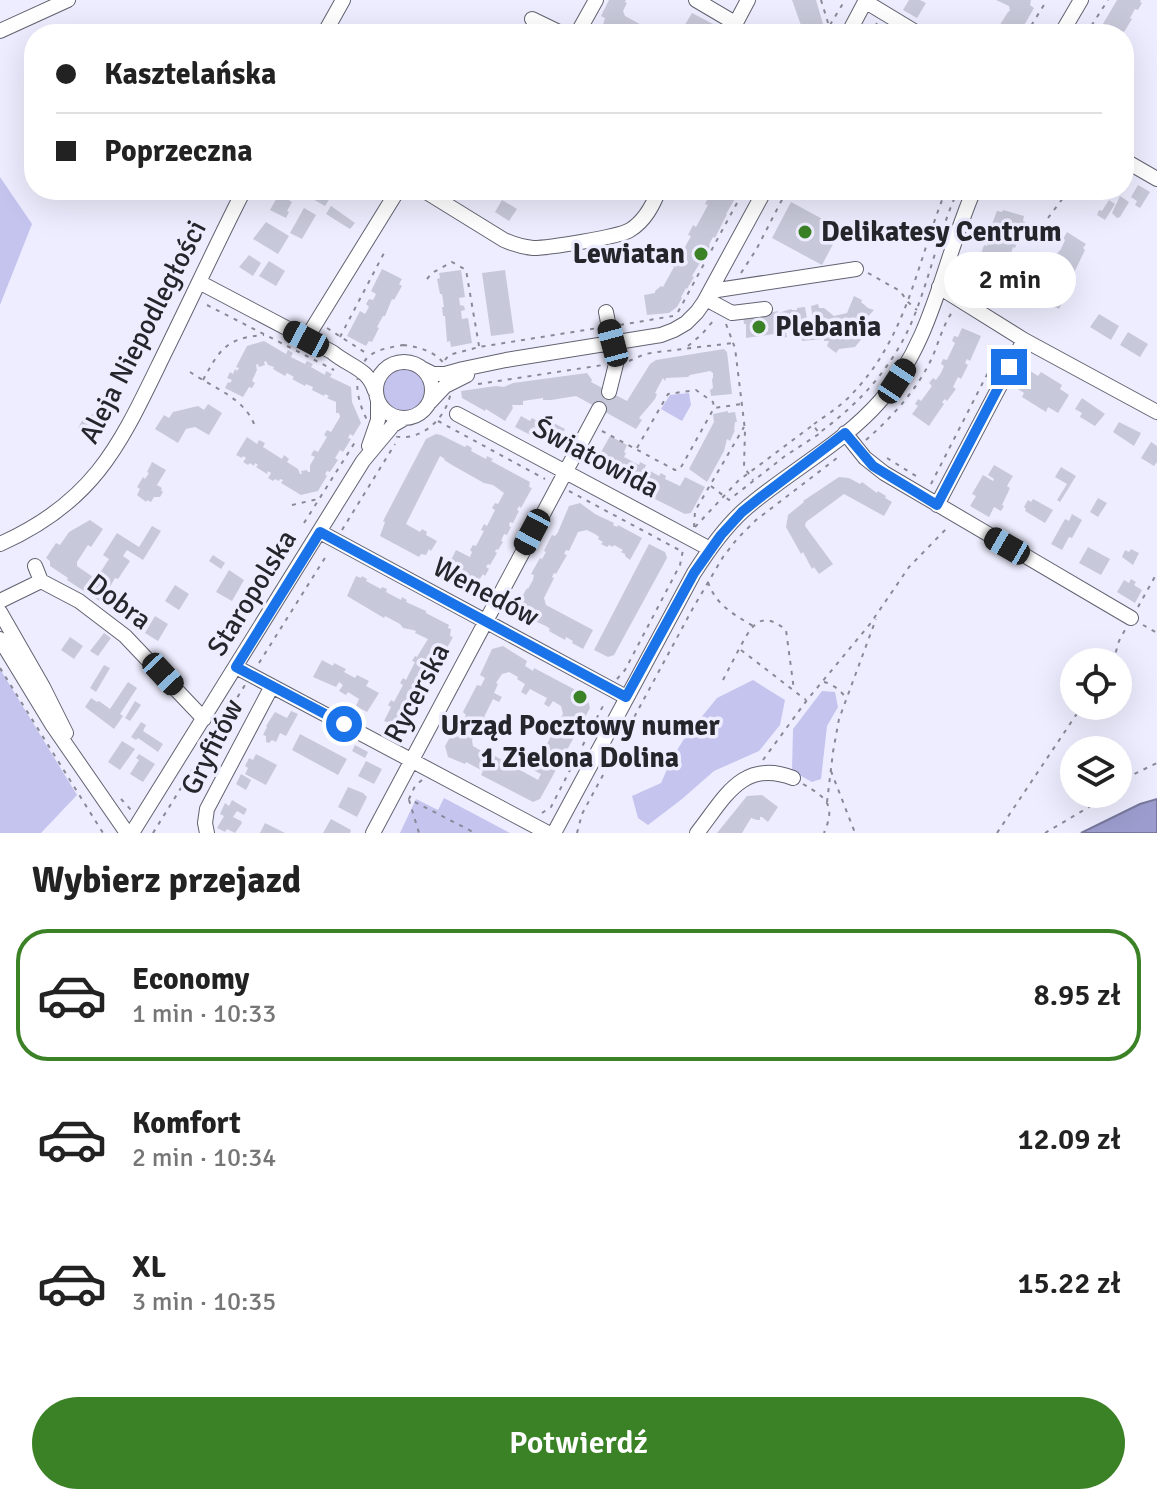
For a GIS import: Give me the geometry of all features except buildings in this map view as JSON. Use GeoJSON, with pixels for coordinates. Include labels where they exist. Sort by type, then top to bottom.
{"type":"FeatureCollection","features":[{"type":"Feature","properties":{"kind":"street"},"geometry":{"type":"LineString","coordinates":[[0,31],[68,0]]}},
{"type":"Feature","properties":{"kind":"street"},"geometry":{"type":"LineString","coordinates":[[330,24],[343,0]]}},
{"type":"Feature","properties":{"kind":"street"},"geometry":{"type":"LineString","coordinates":[[583,24],[596,0]]}},
{"type":"Feature","properties":{"kind":"street"},"geometry":{"type":"LineString","coordinates":[[696,0],[727,24]]}},
{"type":"Feature","properties":{"kind":"street"},"geometry":{"type":"LineString","coordinates":[[734,24],[748,0]]}},
{"type":"Feature","properties":{"kind":"street"},"geometry":{"type":"LineString","coordinates":[[1067,24],[1081,0]]}},
{"type":"Feature","properties":{"kind":"street"},"geometry":{"type":"LineString","coordinates":[[853,24],[866,1],[903,24]]}},
{"type":"Feature","properties":{"kind":"street"},"geometry":{"type":"LineString","coordinates":[[532,19],[542,24]]}},
{"type":"Feature","properties":{"kind":"street"},"geometry":{"type":"LineString","coordinates":[[1134,166],[1157,179]]}},
{"type":"Feature","properties":{"kind":"street","name":"Aleja Niepodległości"},"geometry":{"type":"LineString","coordinates":[[0,544],[33,528],[81,492],[117,447],[239,200]]}},
{"type":"Feature","properties":{"kind":"street"},"geometry":{"type":"LineString","coordinates":[[306,339],[392,200]]}},
{"type":"Feature","properties":{"kind":"street"},"geometry":{"type":"LineString","coordinates":[[439,200],[504,240],[533,248],[628,231],[645,217],[654,200]]}},
{"type":"Feature","properties":{"kind":"street"},"geometry":{"type":"LineString","coordinates":[[199,282],[332,352],[358,373],[371,378],[377,396],[389,414],[405,418],[420,414],[450,378],[463,369],[643,339],[674,330],[691,318],[708,295],[760,200]]}},
{"type":"Feature","properties":{"kind":"street"},"geometry":{"type":"LineString","coordinates":[[554,833],[694,573],[710,549],[742,512],[832,452],[845,433],[861,421],[902,373],[922,335],[970,200]]}},
{"type":"Feature","properties":{"kind":"street"},"geometry":{"type":"LineString","coordinates":[[708,295],[729,288],[856,269]]}},
{"type":"Feature","properties":{"kind":"street"},"geometry":{"type":"LineString","coordinates":[[939,287],[1024,340],[1157,412]]}},
{"type":"Feature","properties":{"kind":"street"},"geometry":{"type":"LineString","coordinates":[[708,295],[721,307],[737,313],[765,309]]}},
{"type":"Feature","properties":{"kind":"street"},"geometry":{"type":"LineString","coordinates":[[606,312],[616,364],[609,392]]}},
{"type":"Feature","properties":{"kind":"street"},"geometry":{"type":"LineString","coordinates":[[937,505],[1024,340]]}},
{"type":"Feature","properties":{"kind":"street"},"geometry":{"type":"LineString","coordinates":[[358,373],[374,365],[407,362],[450,378]]}},
{"type":"Feature","properties":{"kind":"street"},"geometry":{"type":"LineString","coordinates":[[377,396],[379,376],[390,365]]}},
{"type":"Feature","properties":{"kind":"street"},"geometry":{"type":"LineString","coordinates":[[423,369],[432,385],[430,403]]}},
{"type":"Feature","properties":{"kind":"street","name":"Staropolska"},"geometry":{"type":"LineString","coordinates":[[129,833],[204,719],[363,461],[378,429],[377,396]]}},
{"type":"Feature","properties":{"kind":"street","name":"Rycerska"},"geometry":{"type":"LineString","coordinates":[[373,833],[599,409]]}},
{"type":"Feature","properties":{"kind":"street","name":"Światowida"},"geometry":{"type":"LineString","coordinates":[[457,414],[710,549]]}},
{"type":"Feature","properties":{"kind":"street","name":"Staropolska"},"geometry":{"type":"LineString","coordinates":[[378,429],[405,418]]}},
{"type":"Feature","properties":{"kind":"street"},"geometry":{"type":"LineString","coordinates":[[845,433],[873,466],[1131,618]]}},
{"type":"Feature","properties":{"kind":"street","name":"Wenedów"},"geometry":{"type":"LineString","coordinates":[[320,532],[626,697]]}},
{"type":"Feature","properties":{"kind":"street","name":"Dobra"},"geometry":{"type":"LineString","coordinates":[[35,566],[41,581],[79,601],[125,636],[204,719]]}},
{"type":"Feature","properties":{"kind":"street"},"geometry":{"type":"LineString","coordinates":[[0,601],[41,581]]}},
{"type":"Feature","properties":{"kind":"street"},"geometry":{"type":"LineString","coordinates":[[0,612],[43,687],[81,766]]}},
{"type":"Feature","properties":{"kind":"street"},"geometry":{"type":"LineString","coordinates":[[0,639],[53,726],[129,833]]}},
{"type":"Feature","properties":{"kind":"street"},"geometry":{"type":"LineString","coordinates":[[236,667],[548,833]]}},
{"type":"Feature","properties":{"kind":"street","name":"Gryfitów"},"geometry":{"type":"LineString","coordinates":[[207,833],[207,809],[272,686]]}},
{"type":"Feature","properties":{"kind":"street"},"geometry":{"type":"LineString","coordinates":[[697,833],[744,778],[772,772],[793,778]]}},
{"type":"Feature","properties":{"kind":"path"},"geometry":{"type":"LineString","coordinates":[[821,0],[828,24]]}},
{"type":"Feature","properties":{"kind":"path"},"geometry":{"type":"LineString","coordinates":[[830,24],[845,0]]}},
{"type":"Feature","properties":{"kind":"path"},"geometry":{"type":"LineString","coordinates":[[1032,24],[1047,0]]}},
{"type":"Feature","properties":{"kind":"path"},"geometry":{"type":"LineString","coordinates":[[1092,24],[1108,0]]}},
{"type":"Feature","properties":{"kind":"path"},"geometry":{"type":"LineString","coordinates":[[729,288],[756,250],[782,200]]}},
{"type":"Feature","properties":{"kind":"path"},"geometry":{"type":"LineString","coordinates":[[813,425],[846,400],[865,380],[890,343],[908,302],[942,200]]}},
{"type":"Feature","properties":{"kind":"path"},"geometry":{"type":"LineString","coordinates":[[1048,218],[1062,200]]}},
{"type":"Feature","properties":{"kind":"path"},"geometry":{"type":"LineString","coordinates":[[577,833],[582,814],[707,581],[737,539],[832,452],[857,448],[896,412],[914,388],[960,300],[967,276],[966,247]]}},
{"type":"Feature","properties":{"kind":"path"},"geometry":{"type":"LineString","coordinates":[[340,337],[384,253]]}},
{"type":"Feature","properties":{"kind":"path"},"geometry":{"type":"LineString","coordinates":[[427,279],[446,263],[452,262],[466,270],[479,347]]}},
{"type":"Feature","properties":{"kind":"path"},"geometry":{"type":"LineString","coordinates":[[856,269],[900,291],[908,302]]}},
{"type":"Feature","properties":{"kind":"path"},"geometry":{"type":"LineString","coordinates":[[207,305],[335,371]]}},
{"type":"Feature","properties":{"kind":"path"},"geometry":{"type":"LineString","coordinates":[[721,307],[733,343],[742,404],[744,467],[753,481]]}},
{"type":"Feature","properties":{"kind":"path"},"geometry":{"type":"LineString","coordinates":[[685,348],[713,323],[721,307]]}},
{"type":"Feature","properties":{"kind":"path"},"geometry":{"type":"LineString","coordinates":[[203,381],[226,345],[238,339],[264,335]]}},
{"type":"Feature","properties":{"kind":"path"},"geometry":{"type":"LineString","coordinates":[[475,384],[616,364],[645,354],[733,343]]}},
{"type":"Feature","properties":{"kind":"path"},"geometry":{"type":"LineString","coordinates":[[415,346],[444,361],[452,392],[435,423],[424,431],[412,435],[378,429],[357,393],[358,373],[369,355],[390,347],[415,346]]}},
{"type":"Feature","properties":{"kind":"path"},"geometry":{"type":"LineString","coordinates":[[931,485],[998,353]]}},
{"type":"Feature","properties":{"kind":"path"},"geometry":{"type":"LineString","coordinates":[[190,372],[238,401],[251,415],[254,424]]}},
{"type":"Feature","properties":{"kind":"path"},"geometry":{"type":"LineString","coordinates":[[590,424],[636,449],[675,470],[680,469],[714,408],[713,402],[696,390],[668,394],[636,449]]}},
{"type":"Feature","properties":{"kind":"path"},"geometry":{"type":"LineString","coordinates":[[714,408],[742,404]]}},
{"type":"Feature","properties":{"kind":"path"},"geometry":{"type":"LineString","coordinates":[[694,528],[695,511],[744,426]]}},
{"type":"Feature","properties":{"kind":"path"},"geometry":{"type":"LineString","coordinates":[[153,833],[336,541],[378,429]]}},
{"type":"Feature","properties":{"kind":"path"},"geometry":{"type":"LineString","coordinates":[[711,486],[729,500],[819,433],[832,452]]}},
{"type":"Feature","properties":{"kind":"path"},"geometry":{"type":"LineString","coordinates":[[304,523],[357,439]]}},
{"type":"Feature","properties":{"kind":"path"},"geometry":{"type":"LineString","coordinates":[[885,457],[920,478]]}},
{"type":"Feature","properties":{"kind":"path"},"geometry":{"type":"LineString","coordinates":[[292,505],[320,499]]}},
{"type":"Feature","properties":{"kind":"path"},"geometry":{"type":"LineString","coordinates":[[753,774],[807,700],[878,613],[909,567],[957,517]]}},
{"type":"Feature","properties":{"kind":"path"},"geometry":{"type":"LineString","coordinates":[[1117,648],[1157,573]]}},
{"type":"Feature","properties":{"kind":"path"},"geometry":{"type":"LineString","coordinates":[[707,581],[719,603],[753,626]]}},
{"type":"Feature","properties":{"kind":"path"},"geometry":{"type":"LineString","coordinates":[[827,802],[839,719],[878,613]]}},
{"type":"Feature","properties":{"kind":"path"},"geometry":{"type":"LineString","coordinates":[[1131,618],[1157,633]]}},
{"type":"Feature","properties":{"kind":"path"},"geometry":{"type":"LineString","coordinates":[[723,680],[747,632],[756,622],[765,620],[777,622],[786,630],[794,690]]}},
{"type":"Feature","properties":{"kind":"path"},"geometry":{"type":"LineString","coordinates":[[1148,628],[1157,624]]}},
{"type":"Feature","properties":{"kind":"path"},"geometry":{"type":"LineString","coordinates":[[739,649],[807,700]]}},
{"type":"Feature","properties":{"kind":"path"},"geometry":{"type":"LineString","coordinates":[[0,668],[103,833]]}},
{"type":"Feature","properties":{"kind":"path"},"geometry":{"type":"LineString","coordinates":[[822,682],[842,692],[847,699]]}},
{"type":"Feature","properties":{"kind":"path"},"geometry":{"type":"LineString","coordinates":[[997,833],[1073,720]]}},
{"type":"Feature","properties":{"kind":"path"},"geometry":{"type":"LineString","coordinates":[[1132,775],[1157,763]]}},
{"type":"Feature","properties":{"kind":"path"},"geometry":{"type":"LineString","coordinates":[[419,833],[409,799],[428,769]]}},
{"type":"Feature","properties":{"kind":"path"},"geometry":{"type":"LineString","coordinates":[[831,770],[855,833]]}},
{"type":"Feature","properties":{"kind":"path"},"geometry":{"type":"LineString","coordinates":[[793,778],[823,795],[827,802],[830,809],[824,833]]}},
{"type":"Feature","properties":{"kind":"path"},"geometry":{"type":"LineString","coordinates":[[409,799],[475,833]]}},
{"type":"Feature","properties":{"kind":"path"},"geometry":{"type":"LineString","coordinates":[[1045,833],[1084,808]]}},
{"type":"Feature","properties":{"kind":"path"},"geometry":{"type":"LineString","coordinates":[[827,826],[829,833]]}},
{"type":"Feature","properties":{"kind":"shaded area"},"geometry":{"type":"Polygon","coordinates":[[[0,177],[32,224],[0,305],[0,177]]]}},
{"type":"Feature","properties":{"kind":"shaded area"},"geometry":{"type":"Polygon","coordinates":[[[404,368],[419,375],[426,390],[419,405],[404,412],[389,405],[382,390],[389,375],[404,368]]]}},
{"type":"Feature","properties":{"kind":"shaded area"},"geometry":{"type":"Polygon","coordinates":[[[689,393],[691,405],[682,421],[661,409],[670,395],[689,393]]]}},
{"type":"Feature","properties":{"kind":"shaded area"},"geometry":{"type":"Polygon","coordinates":[[[0,669],[77,795],[41,833],[0,833],[0,669]]]}},
{"type":"Feature","properties":{"kind":"shaded area"},"geometry":{"type":"Polygon","coordinates":[[[753,680],[785,700],[780,725],[759,751],[714,771],[648,825],[638,818],[632,796],[661,783],[686,736],[717,698],[753,680]]]}},
{"type":"Feature","properties":{"kind":"shaded area"},"geometry":{"type":"Polygon","coordinates":[[[822,691],[835,692],[838,707],[827,726],[821,779],[812,782],[792,771],[793,729],[822,691]]]}},
{"type":"Feature","properties":{"kind":"shaded area"},"geometry":{"type":"Polygon","coordinates":[[[444,798],[510,833],[400,833],[416,799],[438,810],[444,798]]]}},
{"type":"Feature","properties":{"kind":"shaded area"},"geometry":{"type":"Polygon","coordinates":[[[1157,799],[1157,833],[1081,833],[1132,808],[1157,799]]]}},
{"type":"Feature","properties":{"kind":"place","name":"Delikatesy Centrum"},"geometry":{"type":"Point","coordinates":[805,232]}},
{"type":"Feature","properties":{"kind":"place","name":"Lewiatan"},"geometry":{"type":"Point","coordinates":[701,254]}},
{"type":"Feature","properties":{"kind":"place","name":"Plebania"},"geometry":{"type":"Point","coordinates":[759,327]}},
{"type":"Feature","properties":{"kind":"place","name":"Urząd Pocztowy numer 1 Zielona Dolina"},"geometry":{"type":"Point","coordinates":[580,697]}},
{"type":"Feature","properties":{"kind":"route"},"geometry":{"type":"LineString","coordinates":[[344,724],[236,667],[320,532],[626,697],[694,573],[742,512],[845,433],[873,466],[937,505],[1009,367]]}}]}
